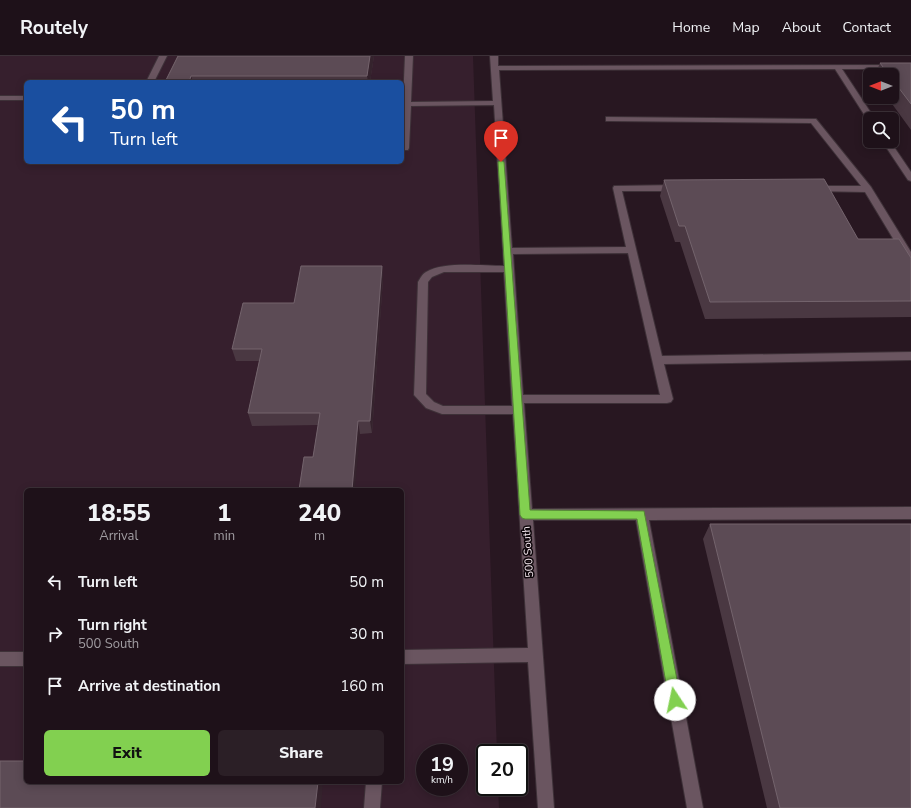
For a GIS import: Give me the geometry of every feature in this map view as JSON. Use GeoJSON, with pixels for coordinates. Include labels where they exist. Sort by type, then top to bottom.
{"type":"FeatureCollection","features":[{"type":"Feature","properties":{"kind":"street"},"geometry":{"type":"LineString","coordinates":[[151,80],[163,56]]}},
{"type":"Feature","properties":{"kind":"street"},"geometry":{"type":"LineString","coordinates":[[405,148],[404,104],[409,56]]}},
{"type":"Feature","properties":{"kind":"street"},"geometry":{"type":"LineString","coordinates":[[494,62],[911,67]]}},
{"type":"Feature","properties":{"kind":"street","name":"500 South"},"geometry":{"type":"LineString","coordinates":[[494,62],[546,808]]}},
{"type":"Feature","properties":{"kind":"street"},"geometry":{"type":"LineString","coordinates":[[836,67],[867,112]]}},
{"type":"Feature","properties":{"kind":"street"},"geometry":{"type":"LineString","coordinates":[[0,98],[24,98]]}},
{"type":"Feature","properties":{"kind":"street"},"geometry":{"type":"LineString","coordinates":[[404,104],[497,103]]}},
{"type":"Feature","properties":{"kind":"street"},"geometry":{"type":"LineString","coordinates":[[609,119],[813,121],[868,189],[911,260]]}},
{"type":"Feature","properties":{"kind":"street"},"geometry":{"type":"LineString","coordinates":[[891,148],[911,178]]}},
{"type":"Feature","properties":{"kind":"street"},"geometry":{"type":"LineString","coordinates":[[508,269],[443,269],[428,275],[423,282],[420,395],[430,405],[442,410],[518,405],[667,399],[617,188],[684,188]]}},
{"type":"Feature","properties":{"kind":"street"},"geometry":{"type":"LineString","coordinates":[[804,189],[868,189]]}},
{"type":"Feature","properties":{"kind":"street"},"geometry":{"type":"LineString","coordinates":[[507,251],[631,250]]}},
{"type":"Feature","properties":{"kind":"street"},"geometry":{"type":"LineString","coordinates":[[658,360],[911,356]]}},
{"type":"Feature","properties":{"kind":"street"},"geometry":{"type":"LineString","coordinates":[[641,514],[695,808]]}},
{"type":"Feature","properties":{"kind":"street"},"geometry":{"type":"LineString","coordinates":[[525,515],[911,514]]}},
{"type":"Feature","properties":{"kind":"street"},"geometry":{"type":"LineString","coordinates":[[404,656],[535,655]]}},
{"type":"Feature","properties":{"kind":"street"},"geometry":{"type":"LineString","coordinates":[[0,659],[24,659]]}},
{"type":"Feature","properties":{"kind":"street"},"geometry":{"type":"LineString","coordinates":[[372,808],[374,784]]}},
{"type":"Feature","properties":{"kind":"shaded area"},"geometry":{"type":"Polygon","coordinates":[[[0,56],[473,56],[497,744],[476,744],[476,796],[498,796],[499,808],[0,808],[0,56]]]}},
{"type":"Feature","properties":{"kind":"building"},"geometry":{"type":"Polygon","coordinates":[[[178,56],[370,56],[367,76],[191,76],[190,80],[166,80],[178,56]]]}},
{"type":"Feature","properties":{"kind":"building"},"geometry":{"type":"Polygon","coordinates":[[[880,63],[911,63],[911,104],[899,88],[899,68],[884,68],[880,63]]]}},
{"type":"Feature","properties":{"kind":"building"},"geometry":{"type":"Polygon","coordinates":[[[824,179],[858,239],[899,239],[911,258],[911,301],[710,302],[685,226],[679,226],[664,180],[824,179]]]}},
{"type":"Feature","properties":{"kind":"building"},"geometry":{"type":"Polygon","coordinates":[[[301,266],[382,266],[370,421],[358,421],[352,488],[299,488],[304,457],[313,457],[320,413],[248,413],[262,349],[232,349],[243,303],[294,303],[301,266]]]}},
{"type":"Feature","properties":{"kind":"building"},"geometry":{"type":"Polygon","coordinates":[[[710,524],[911,524],[911,808],[780,808],[710,524]]]}},
{"type":"Feature","properties":{"kind":"building"},"geometry":{"type":"Polygon","coordinates":[[[0,761],[24,761],[24,784],[318,784],[315,808],[0,808],[0,761]]]}},
{"type":"Feature","properties":{"kind":"route"},"geometry":{"type":"LineString","coordinates":[[501,162],[525,515],[641,514],[675,700]]}}]}
